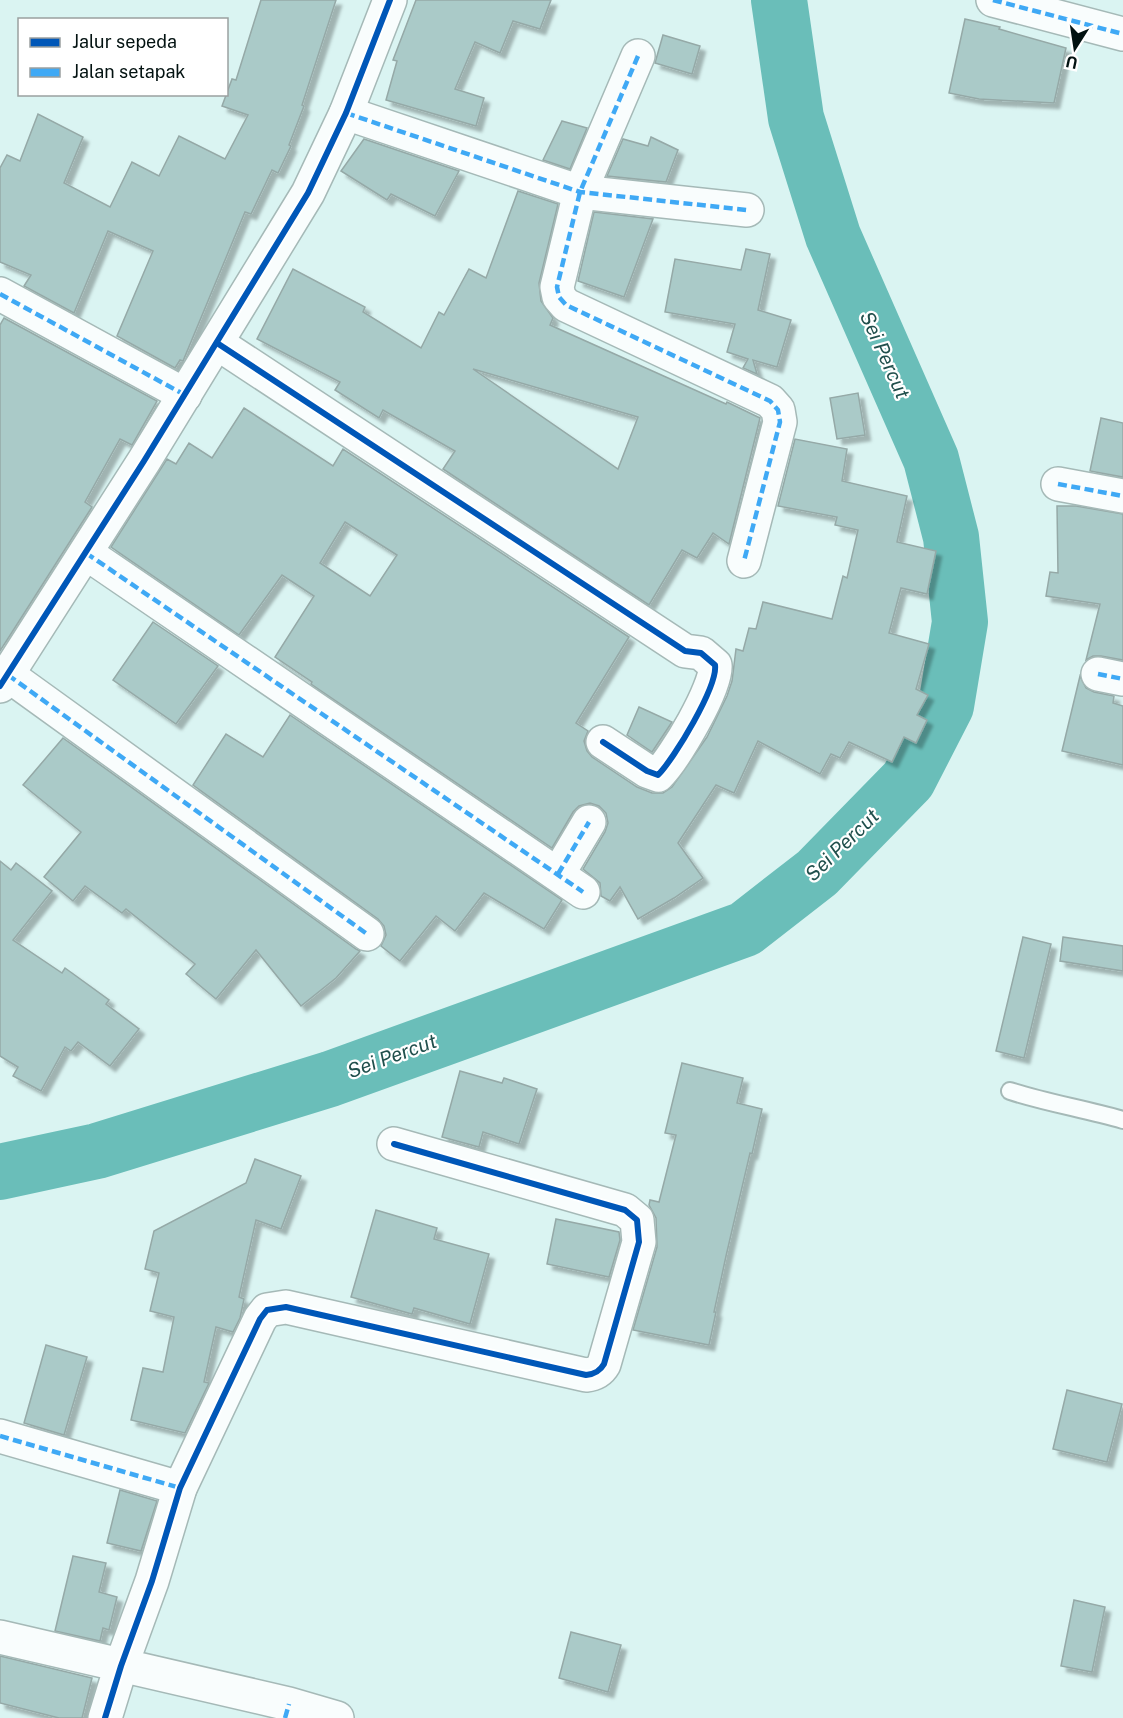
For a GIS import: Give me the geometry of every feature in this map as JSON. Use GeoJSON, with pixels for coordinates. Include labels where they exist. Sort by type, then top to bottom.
{"type":"FeatureCollection","features":[{"type":"Feature","properties":{"kind":"street"},"geometry":{"type":"LineString","coordinates":[[367,934],[4,680],[185,395],[308,193],[346,113],[390,0]]}},
{"type":"Feature","properties":{"kind":"street"},"geometry":{"type":"LineString","coordinates":[[993,0],[1123,34]]}},
{"type":"Feature","properties":{"kind":"street"},"geometry":{"type":"LineString","coordinates":[[638,56],[580,192],[557,286],[559,297],[566,305],[770,401],[778,410],[780,422],[744,561]]}},
{"type":"Feature","properties":{"kind":"street"},"geometry":{"type":"LineString","coordinates":[[346,113],[580,192],[747,210]]}},
{"type":"Feature","properties":{"kind":"street"},"geometry":{"type":"LineString","coordinates":[[0,294],[185,395]]}},
{"type":"Feature","properties":{"kind":"street"},"geometry":{"type":"LineString","coordinates":[[217,343],[685,651],[701,653],[716,665],[711,687],[692,725],[658,775],[647,771],[603,742]]}},
{"type":"Feature","properties":{"kind":"street"},"geometry":{"type":"LineString","coordinates":[[1058,484],[1123,496]]}},
{"type":"Feature","properties":{"kind":"street"},"geometry":{"type":"LineString","coordinates":[[86,553],[571,883],[589,822]]}},
{"type":"Feature","properties":{"kind":"street"},"geometry":{"type":"LineString","coordinates":[[105,1718],[152,1581],[180,1488],[260,1318],[267,1310],[286,1307],[586,1375],[601,1370],[639,1242],[637,1220],[625,1210],[394,1144]]}},
{"type":"Feature","properties":{"kind":"street"},"geometry":{"type":"LineString","coordinates":[[0,1436],[180,1488]]}},
{"type":"Feature","properties":{"kind":"street"},"geometry":{"type":"LineString","coordinates":[[0,1637],[121,1666],[287,1711],[337,1718]]}},
{"type":"Feature","properties":{"kind":"lane"},"geometry":{"type":"LineString","coordinates":[[1010,1091],[1037,1100],[1123,1120]]}},
{"type":"Feature","properties":{"kind":"building"},"geometry":{"type":"Polygon","coordinates":[[[261,0],[336,0],[302,105],[304,106],[289,145],[291,146],[278,173],[272,170],[251,214],[245,212],[183,361],[180,360],[175,368],[117,336],[153,251],[108,231],[74,313],[24,286],[31,275],[0,262],[0,168],[7,155],[20,161],[38,114],[83,137],[64,183],[110,207],[132,162],[159,176],[179,136],[225,159],[248,115],[222,106],[226,96],[228,96],[232,79],[236,80],[261,0]]]}},
{"type":"Feature","properties":{"kind":"building"},"geometry":{"type":"Polygon","coordinates":[[[416,0],[551,0],[540,29],[513,21],[500,53],[475,42],[455,89],[484,98],[476,126],[386,100],[397,61],[393,60],[416,0]]]}},
{"type":"Feature","properties":{"kind":"building"},"geometry":{"type":"Polygon","coordinates":[[[965,19],[1000,27],[999,29],[1066,48],[1054,103],[979,99],[949,93],[965,19]]]}},
{"type":"Feature","properties":{"kind":"building"},"geometry":{"type":"Polygon","coordinates":[[[663,35],[700,46],[692,74],[655,63],[663,35]]]}},
{"type":"Feature","properties":{"kind":"building"},"geometry":{"type":"Polygon","coordinates":[[[562,121],[587,128],[570,169],[543,160],[562,121]]]}},
{"type":"Feature","properties":{"kind":"building"},"geometry":{"type":"Polygon","coordinates":[[[651,137],[678,150],[666,182],[607,176],[623,139],[648,146],[651,137]]]}},
{"type":"Feature","properties":{"kind":"building"},"geometry":{"type":"Polygon","coordinates":[[[364,139],[459,171],[435,216],[391,194],[387,200],[341,171],[364,139]]]}},
{"type":"Feature","properties":{"kind":"building"},"geometry":{"type":"Polygon","coordinates":[[[518,191],[558,204],[539,283],[541,301],[553,318],[550,325],[760,418],[729,544],[713,533],[697,558],[682,550],[649,605],[443,469],[455,451],[383,410],[379,418],[335,390],[340,382],[257,339],[293,269],[365,307],[363,312],[421,348],[439,312],[444,315],[469,269],[486,278],[518,191]],[[473,369],[618,469],[638,417],[473,369]]]}},
{"type":"Feature","properties":{"kind":"building"},"geometry":{"type":"Polygon","coordinates":[[[594,212],[653,219],[624,297],[578,281],[594,212]]]}},
{"type":"Feature","properties":{"kind":"building"},"geometry":{"type":"Polygon","coordinates":[[[746,249],[770,254],[758,310],[791,320],[777,367],[753,360],[757,374],[743,368],[748,359],[727,352],[735,324],[665,312],[675,259],[741,270],[746,249]]]}},
{"type":"Feature","properties":{"kind":"building"},"geometry":{"type":"Polygon","coordinates":[[[4,318],[157,401],[132,445],[120,439],[85,502],[92,507],[0,651],[0,325],[4,318]]]}},
{"type":"Feature","properties":{"kind":"building"},"geometry":{"type":"Polygon","coordinates":[[[858,393],[865,435],[837,439],[830,398],[858,393]]]}},
{"type":"Feature","properties":{"kind":"building"},"geometry":{"type":"Polygon","coordinates":[[[244,408],[333,466],[343,449],[629,637],[576,723],[588,731],[584,741],[592,757],[637,787],[652,793],[663,793],[672,787],[707,737],[732,681],[736,649],[743,651],[749,628],[756,629],[763,602],[832,619],[843,576],[847,578],[858,530],[835,525],[837,517],[778,506],[795,439],[847,449],[842,481],[907,496],[897,542],[936,551],[927,594],[901,588],[889,633],[929,644],[916,689],[928,695],[917,715],[927,720],[916,743],[904,737],[892,762],[849,742],[840,758],[831,754],[820,774],[758,741],[734,793],[716,785],[678,843],[703,878],[638,919],[620,887],[610,901],[601,896],[600,883],[583,869],[608,823],[606,813],[599,806],[590,803],[579,806],[573,812],[552,848],[275,657],[314,596],[282,575],[239,635],[111,547],[167,459],[176,464],[189,443],[212,458],[244,408]],[[345,522],[320,563],[370,596],[397,555],[345,522]]]}},
{"type":"Feature","properties":{"kind":"building"},"geometry":{"type":"Polygon","coordinates":[[[1101,418],[1123,423],[1123,477],[1090,471],[1101,418]]]}},
{"type":"Feature","properties":{"kind":"building"},"geometry":{"type":"Polygon","coordinates":[[[1057,506],[1076,506],[1123,514],[1123,660],[1093,656],[1086,660],[1100,604],[1046,596],[1050,572],[1058,573],[1057,506]]]}},
{"type":"Feature","properties":{"kind":"building"},"geometry":{"type":"Polygon","coordinates":[[[153,622],[218,666],[176,724],[113,680],[153,622]]]}},
{"type":"Feature","properties":{"kind":"building"},"geometry":{"type":"Polygon","coordinates":[[[1080,676],[1086,688],[1114,696],[1113,703],[1123,706],[1123,765],[1062,751],[1080,676]]]}},
{"type":"Feature","properties":{"kind":"building"},"geometry":{"type":"Polygon","coordinates":[[[639,707],[672,722],[652,752],[627,735],[639,707]]]}},
{"type":"Feature","properties":{"kind":"building"},"geometry":{"type":"Polygon","coordinates":[[[290,715],[562,900],[544,929],[484,893],[455,931],[436,916],[400,961],[381,946],[386,935],[384,926],[378,919],[193,785],[226,734],[263,757],[290,715]]]}},
{"type":"Feature","properties":{"kind":"building"},"geometry":{"type":"Polygon","coordinates":[[[63,738],[360,951],[336,978],[301,1006],[256,950],[216,999],[186,974],[195,964],[126,909],[122,913],[85,886],[73,901],[44,877],[81,832],[23,785],[63,738]]]}},
{"type":"Feature","properties":{"kind":"building"},"geometry":{"type":"Polygon","coordinates":[[[0,861],[11,870],[16,863],[52,891],[13,940],[62,973],[65,968],[109,1000],[106,1004],[139,1029],[110,1066],[78,1042],[71,1051],[65,1047],[41,1091],[13,1076],[18,1067],[0,1056],[0,861]]]}},
{"type":"Feature","properties":{"kind":"building"},"geometry":{"type":"Polygon","coordinates":[[[1023,937],[1051,944],[1024,1058],[996,1051],[1023,937]]]}},
{"type":"Feature","properties":{"kind":"building"},"geometry":{"type":"Polygon","coordinates":[[[1063,937],[1123,946],[1123,971],[1060,961],[1063,937]]]}},
{"type":"Feature","properties":{"kind":"building"},"geometry":{"type":"Polygon","coordinates":[[[682,1063],[743,1078],[737,1103],[762,1109],[726,1256],[709,1345],[633,1330],[657,1247],[656,1218],[649,1205],[650,1200],[659,1202],[676,1135],[665,1133],[682,1063]]]}},
{"type":"Feature","properties":{"kind":"building"},"geometry":{"type":"Polygon","coordinates":[[[460,1071],[502,1083],[504,1078],[537,1089],[519,1144],[483,1132],[479,1147],[442,1137],[460,1071]]]}},
{"type":"Feature","properties":{"kind":"building"},"geometry":{"type":"Polygon","coordinates":[[[255,1159],[301,1176],[281,1229],[256,1220],[239,1297],[244,1299],[240,1318],[233,1332],[216,1327],[204,1382],[209,1383],[185,1433],[131,1420],[143,1368],[163,1372],[174,1317],[150,1311],[159,1273],[145,1269],[154,1231],[246,1183],[255,1159]]]}},
{"type":"Feature","properties":{"kind":"building"},"geometry":{"type":"Polygon","coordinates":[[[376,1210],[437,1228],[434,1239],[489,1254],[470,1324],[414,1308],[412,1314],[351,1297],[376,1210]]]}},
{"type":"Feature","properties":{"kind":"building"},"geometry":{"type":"Polygon","coordinates":[[[556,1219],[619,1232],[620,1240],[609,1277],[547,1264],[556,1219]]]}},
{"type":"Feature","properties":{"kind":"building"},"geometry":{"type":"Polygon","coordinates":[[[46,1345],[87,1357],[64,1435],[24,1423],[46,1345]]]}},
{"type":"Feature","properties":{"kind":"building"},"geometry":{"type":"Polygon","coordinates":[[[1067,1390],[1122,1404],[1107,1462],[1053,1449],[1067,1390]]]}},
{"type":"Feature","properties":{"kind":"building"},"geometry":{"type":"Polygon","coordinates":[[[120,1490],[157,1501],[141,1551],[107,1543],[120,1490]]]}},
{"type":"Feature","properties":{"kind":"building"},"geometry":{"type":"Polygon","coordinates":[[[73,1556],[106,1563],[99,1592],[117,1597],[109,1630],[103,1628],[100,1641],[55,1631],[73,1556]]]}},
{"type":"Feature","properties":{"kind":"building"},"geometry":{"type":"Polygon","coordinates":[[[1074,1600],[1105,1607],[1092,1672],[1061,1666],[1074,1600]]]}},
{"type":"Feature","properties":{"kind":"building"},"geometry":{"type":"Polygon","coordinates":[[[571,1632],[621,1645],[608,1692],[559,1678],[571,1632]]]}},
{"type":"Feature","properties":{"kind":"building"},"geometry":{"type":"Polygon","coordinates":[[[0,1656],[92,1678],[82,1718],[59,1718],[0,1703],[0,1656]]]}},
{"type":"Feature","properties":{"kind":"waterway","name":"Sei Percut"},"geometry":{"type":"LineString","coordinates":[[0,1172],[97,1151],[330,1079],[745,929],[817,873],[908,780],[946,706],[960,622],[951,537],[931,459],[833,236],[796,118],[779,0]]}},
{"type":"Feature","properties":{"kind":"marked path"},"geometry":{"type":"LineString","coordinates":[[993,0],[1123,34]]}},
{"type":"Feature","properties":{"kind":"marked path"},"geometry":{"type":"LineString","coordinates":[[638,56],[580,192],[557,287],[559,297],[566,305],[770,401],[778,410],[780,422],[744,561]]}},
{"type":"Feature","properties":{"kind":"marked path"},"geometry":{"type":"LineString","coordinates":[[346,113],[580,192],[747,210]]}},
{"type":"Feature","properties":{"kind":"marked path"},"geometry":{"type":"LineString","coordinates":[[0,294],[185,395]]}},
{"type":"Feature","properties":{"kind":"marked path"},"geometry":{"type":"LineString","coordinates":[[1058,484],[1123,496]]}},
{"type":"Feature","properties":{"kind":"marked path"},"geometry":{"type":"LineString","coordinates":[[86,553],[583,892]]}},
{"type":"Feature","properties":{"kind":"marked path"},"geometry":{"type":"LineString","coordinates":[[1098,674],[1123,679]]}},
{"type":"Feature","properties":{"kind":"marked path"},"geometry":{"type":"LineString","coordinates":[[8,675],[367,934]]}},
{"type":"Feature","properties":{"kind":"marked path"},"geometry":{"type":"LineString","coordinates":[[558,874],[589,822]]}},
{"type":"Feature","properties":{"kind":"marked path"},"geometry":{"type":"LineString","coordinates":[[0,1436],[180,1488]]}},
{"type":"Feature","properties":{"kind":"marked path"},"geometry":{"type":"LineString","coordinates":[[285,1718],[289,1704]]}},
{"type":"Feature","properties":{"kind":"cycle path"},"geometry":{"type":"LineString","coordinates":[[0,686],[144,461],[308,193],[346,113],[390,0]]}},
{"type":"Feature","properties":{"kind":"cycle path"},"geometry":{"type":"LineString","coordinates":[[217,343],[685,651],[701,653],[715,665],[710,689],[703,705],[684,739],[658,775],[647,771],[603,742]]}},
{"type":"Feature","properties":{"kind":"cycle path"},"geometry":{"type":"LineString","coordinates":[[105,1718],[152,1581],[180,1488],[260,1319],[267,1310],[286,1307],[586,1375],[597,1372],[604,1364],[639,1242],[637,1220],[625,1210],[394,1144]]}}]}
